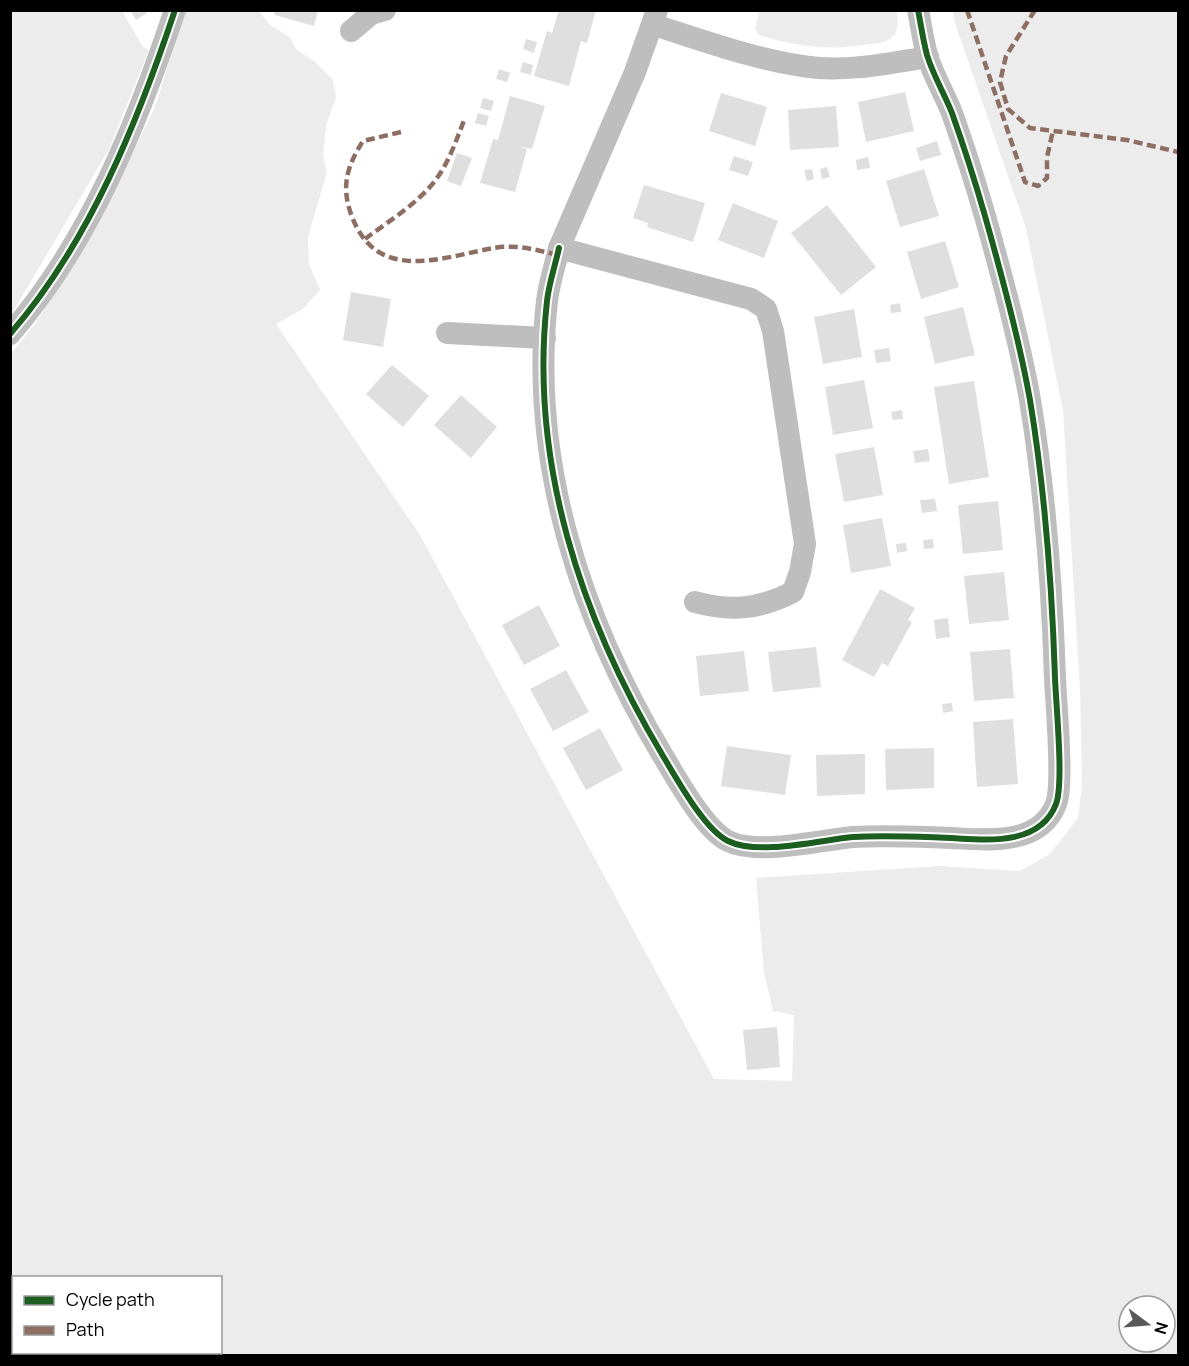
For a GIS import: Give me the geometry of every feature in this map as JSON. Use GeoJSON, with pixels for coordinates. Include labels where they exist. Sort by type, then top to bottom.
{"type":"FeatureCollection","features":[{"type":"Feature","properties":{"kind":"street"},"geometry":{"type":"LineString","coordinates":[[10,334],[41,293],[99,195],[150,84],[175,10]]}},
{"type":"Feature","properties":{"kind":"street"},"geometry":{"type":"LineString","coordinates":[[918,10],[928,57],[973,173],[1013,319],[1030,402],[1041,480],[1052,615],[1058,778],[1056,805],[1040,826],[1021,837],[986,840],[855,837],[758,846],[739,845],[724,840],[711,828],[644,724],[619,678],[590,612],[567,542],[552,471],[544,392],[547,298],[559,248],[655,18],[758,57],[811,67],[864,67],[928,57]]}},
{"type":"Feature","properties":{"kind":"street"},"geometry":{"type":"LineString","coordinates":[[351,31],[375,12]]}},
{"type":"Feature","properties":{"kind":"street"},"geometry":{"type":"LineString","coordinates":[[559,248],[751,299],[766,309],[773,331],[805,544],[800,572],[793,592],[774,602],[750,609],[733,609],[695,602]]}},
{"type":"Feature","properties":{"kind":"street"},"geometry":{"type":"LineString","coordinates":[[447,333],[545,338]]}},
{"type":"Feature","properties":{"kind":"shaded area"},"geometry":{"type":"Polygon","coordinates":[[[11,10],[122,11],[143,47],[149,50],[109,149],[11,315],[11,10]]]}},
{"type":"Feature","properties":{"kind":"shaded area"},"geometry":{"type":"Polygon","coordinates":[[[185,11],[259,11],[270,25],[290,37],[296,49],[315,62],[333,80],[336,97],[326,126],[323,156],[327,172],[308,237],[309,264],[320,290],[303,309],[276,324],[420,535],[714,1079],[792,1081],[794,1015],[773,1011],[764,972],[756,878],[940,866],[1020,871],[1050,854],[1078,818],[1082,784],[1080,690],[1063,410],[1026,228],[954,20],[953,11],[1178,11],[1178,1355],[11,1356],[11,354],[35,324],[95,230],[155,107],[185,11]]]}},
{"type":"Feature","properties":{"kind":"shaded area"},"geometry":{"type":"Polygon","coordinates":[[[759,11],[897,11],[898,25],[892,37],[882,42],[856,46],[814,47],[759,35],[755,29],[759,11]]]}},
{"type":"Feature","properties":{"kind":"building"},"geometry":{"type":"Polygon","coordinates":[[[145,10],[147,13],[136,20],[131,12],[145,10]]]}},
{"type":"Feature","properties":{"kind":"building"},"geometry":{"type":"Polygon","coordinates":[[[273,10],[318,10],[314,26],[275,15],[273,10]]]}},
{"type":"Feature","properties":{"kind":"building"},"geometry":{"type":"Polygon","coordinates":[[[559,10],[596,10],[587,43],[581,41],[569,86],[534,76],[547,31],[552,33],[559,10]]]}},
{"type":"Feature","properties":{"kind":"building"},"geometry":{"type":"Polygon","coordinates":[[[526,39],[537,42],[534,53],[523,49],[526,39]]]}},
{"type":"Feature","properties":{"kind":"building"},"geometry":{"type":"Polygon","coordinates":[[[523,62],[533,65],[531,75],[520,72],[523,62]]]}},
{"type":"Feature","properties":{"kind":"building"},"geometry":{"type":"Polygon","coordinates":[[[499,69],[510,73],[507,82],[496,79],[499,69]]]}},
{"type":"Feature","properties":{"kind":"building"},"geometry":{"type":"Polygon","coordinates":[[[905,92],[914,131],[866,142],[858,102],[905,92]]]}},
{"type":"Feature","properties":{"kind":"building"},"geometry":{"type":"Polygon","coordinates":[[[721,93],[767,107],[755,146],[709,131],[721,93]]]}},
{"type":"Feature","properties":{"kind":"building"},"geometry":{"type":"Polygon","coordinates":[[[510,96],[545,106],[532,149],[519,146],[527,149],[515,192],[480,183],[493,139],[498,140],[510,96]]]}},
{"type":"Feature","properties":{"kind":"building"},"geometry":{"type":"Polygon","coordinates":[[[483,98],[494,101],[491,111],[480,108],[483,98]]]}},
{"type":"Feature","properties":{"kind":"building"},"geometry":{"type":"Polygon","coordinates":[[[836,106],[839,147],[790,150],[788,110],[836,106]]]}},
{"type":"Feature","properties":{"kind":"building"},"geometry":{"type":"Polygon","coordinates":[[[478,113],[489,116],[486,126],[475,123],[478,113]]]}},
{"type":"Feature","properties":{"kind":"building"},"geometry":{"type":"Polygon","coordinates":[[[937,141],[941,155],[920,161],[916,148],[937,141]]]}},
{"type":"Feature","properties":{"kind":"building"},"geometry":{"type":"Polygon","coordinates":[[[457,153],[472,158],[461,186],[447,181],[457,153]]]}},
{"type":"Feature","properties":{"kind":"building"},"geometry":{"type":"Polygon","coordinates":[[[734,156],[753,162],[748,176],[729,170],[734,156]]]}},
{"type":"Feature","properties":{"kind":"building"},"geometry":{"type":"Polygon","coordinates":[[[868,157],[870,168],[857,170],[856,160],[868,157]]]}},
{"type":"Feature","properties":{"kind":"building"},"geometry":{"type":"Polygon","coordinates":[[[827,167],[830,177],[822,179],[820,169],[827,167]]]}},
{"type":"Feature","properties":{"kind":"building"},"geometry":{"type":"Polygon","coordinates":[[[812,169],[814,179],[807,181],[804,170],[812,169]]]}},
{"type":"Feature","properties":{"kind":"building"},"geometry":{"type":"Polygon","coordinates":[[[924,169],[939,216],[900,227],[886,181],[924,169]]]}},
{"type":"Feature","properties":{"kind":"building"},"geometry":{"type":"Polygon","coordinates":[[[644,185],[705,203],[693,242],[647,227],[648,223],[633,218],[644,185]]]}},
{"type":"Feature","properties":{"kind":"building"},"geometry":{"type":"Polygon","coordinates":[[[733,203],[778,221],[764,258],[718,240],[733,203]]]}},
{"type":"Feature","properties":{"kind":"building"},"geometry":{"type":"Polygon","coordinates":[[[827,205],[876,267],[841,295],[791,233],[827,205]]]}},
{"type":"Feature","properties":{"kind":"building"},"geometry":{"type":"Polygon","coordinates":[[[945,241],[959,287],[921,299],[907,252],[945,241]]]}},
{"type":"Feature","properties":{"kind":"building"},"geometry":{"type":"Polygon","coordinates":[[[351,292],[391,299],[383,347],[343,340],[351,292]]]}},
{"type":"Feature","properties":{"kind":"building"},"geometry":{"type":"Polygon","coordinates":[[[900,303],[901,312],[891,313],[890,305],[900,303]]]}},
{"type":"Feature","properties":{"kind":"building"},"geometry":{"type":"Polygon","coordinates":[[[963,307],[975,355],[935,364],[924,317],[963,307]]]}},
{"type":"Feature","properties":{"kind":"building"},"geometry":{"type":"Polygon","coordinates":[[[854,309],[862,357],[823,364],[814,317],[854,309]]]}},
{"type":"Feature","properties":{"kind":"building"},"geometry":{"type":"Polygon","coordinates":[[[889,348],[891,361],[876,363],[874,350],[889,348]]]}},
{"type":"Feature","properties":{"kind":"building"},"geometry":{"type":"Polygon","coordinates":[[[392,365],[429,396],[403,427],[366,394],[392,365]]]}},
{"type":"Feature","properties":{"kind":"building"},"geometry":{"type":"Polygon","coordinates":[[[864,380],[873,428],[833,435],[825,387],[864,380]]]}},
{"type":"Feature","properties":{"kind":"building"},"geometry":{"type":"Polygon","coordinates":[[[974,381],[989,477],[949,484],[934,387],[974,381]]]}},
{"type":"Feature","properties":{"kind":"building"},"geometry":{"type":"Polygon","coordinates":[[[461,395],[497,427],[471,458],[434,425],[461,395]]]}},
{"type":"Feature","properties":{"kind":"building"},"geometry":{"type":"Polygon","coordinates":[[[902,410],[903,419],[893,420],[891,412],[902,410]]]}},
{"type":"Feature","properties":{"kind":"building"},"geometry":{"type":"Polygon","coordinates":[[[874,447],[883,495],[844,502],[835,454],[874,447]]]}},
{"type":"Feature","properties":{"kind":"building"},"geometry":{"type":"Polygon","coordinates":[[[928,449],[930,461],[915,463],[913,451],[928,449]]]}},
{"type":"Feature","properties":{"kind":"building"},"geometry":{"type":"Polygon","coordinates":[[[935,499],[937,511],[922,513],[920,500],[935,499]]]}},
{"type":"Feature","properties":{"kind":"building"},"geometry":{"type":"Polygon","coordinates":[[[998,501],[1003,550],[963,554],[958,505],[998,501]]]}},
{"type":"Feature","properties":{"kind":"building"},"geometry":{"type":"Polygon","coordinates":[[[882,518],[891,566],[851,573],[843,525],[882,518]]]}},
{"type":"Feature","properties":{"kind":"building"},"geometry":{"type":"Polygon","coordinates":[[[933,539],[934,548],[924,549],[923,540],[933,539]]]}},
{"type":"Feature","properties":{"kind":"building"},"geometry":{"type":"Polygon","coordinates":[[[906,543],[907,551],[897,553],[896,544],[906,543]]]}},
{"type":"Feature","properties":{"kind":"building"},"geometry":{"type":"Polygon","coordinates":[[[1004,572],[1009,620],[969,624],[964,576],[1004,572]]]}},
{"type":"Feature","properties":{"kind":"building"},"geometry":{"type":"Polygon","coordinates":[[[880,589],[915,608],[908,620],[912,622],[888,666],[882,663],[874,677],[842,660],[880,589]]]}},
{"type":"Feature","properties":{"kind":"building"},"geometry":{"type":"Polygon","coordinates":[[[539,605],[560,646],[524,665],[502,625],[539,605]]]}},
{"type":"Feature","properties":{"kind":"building"},"geometry":{"type":"Polygon","coordinates":[[[948,618],[950,637],[936,639],[934,620],[948,618]]]}},
{"type":"Feature","properties":{"kind":"building"},"geometry":{"type":"Polygon","coordinates":[[[816,647],[821,687],[773,692],[768,652],[816,647]]]}},
{"type":"Feature","properties":{"kind":"building"},"geometry":{"type":"Polygon","coordinates":[[[1010,649],[1014,698],[974,701],[970,652],[1010,649]]]}},
{"type":"Feature","properties":{"kind":"building"},"geometry":{"type":"Polygon","coordinates":[[[744,651],[749,691],[700,696],[696,656],[744,651]]]}},
{"type":"Feature","properties":{"kind":"building"},"geometry":{"type":"Polygon","coordinates":[[[566,670],[589,712],[553,731],[530,689],[566,670]]]}},
{"type":"Feature","properties":{"kind":"building"},"geometry":{"type":"Polygon","coordinates":[[[952,703],[953,711],[943,713],[942,704],[952,703]]]}},
{"type":"Feature","properties":{"kind":"building"},"geometry":{"type":"Polygon","coordinates":[[[1013,719],[1018,784],[977,787],[973,722],[1013,719]]]}},
{"type":"Feature","properties":{"kind":"building"},"geometry":{"type":"Polygon","coordinates":[[[600,728],[623,770],[586,790],[563,748],[600,728]]]}},
{"type":"Feature","properties":{"kind":"building"},"geometry":{"type":"Polygon","coordinates":[[[727,746],[791,755],[785,795],[721,786],[727,746]]]}},
{"type":"Feature","properties":{"kind":"building"},"geometry":{"type":"Polygon","coordinates":[[[934,748],[934,788],[886,790],[885,749],[934,748]]]}},
{"type":"Feature","properties":{"kind":"building"},"geometry":{"type":"Polygon","coordinates":[[[865,754],[865,794],[817,796],[816,755],[865,754]]]}},
{"type":"Feature","properties":{"kind":"building"},"geometry":{"type":"Polygon","coordinates":[[[777,1027],[780,1067],[747,1070],[743,1030],[777,1027]]]}},
{"type":"Feature","properties":{"kind":"marked path"},"geometry":{"type":"LineString","coordinates":[[967,10],[1025,182],[1038,186],[1047,178],[1047,157],[1053,131]]}},
{"type":"Feature","properties":{"kind":"marked path"},"geometry":{"type":"LineString","coordinates":[[1035,10],[1006,56],[1000,82],[1008,109],[1030,128],[1127,140],[1178,152]]}},
{"type":"Feature","properties":{"kind":"marked path"},"geometry":{"type":"LineString","coordinates":[[365,239],[404,211],[430,187],[446,164],[465,118]]}},
{"type":"Feature","properties":{"kind":"marked path"},"geometry":{"type":"LineString","coordinates":[[401,132],[363,141],[347,176],[346,194],[351,214],[362,236],[377,251],[394,258],[412,261],[432,260],[502,247],[526,248],[558,255]]}},
{"type":"Feature","properties":{"kind":"cycle path"},"geometry":{"type":"LineString","coordinates":[[10,334],[64,261],[108,181],[144,96],[175,10]]}},
{"type":"Feature","properties":{"kind":"cycle path"},"geometry":{"type":"LineString","coordinates":[[559,248],[547,301],[543,361],[546,421],[554,480],[568,538],[586,594],[608,650],[634,704],[683,790],[710,826],[728,841],[756,847],[789,846],[865,836],[996,839],[1025,834],[1038,827],[1048,818],[1056,804],[1059,762],[1050,574],[1035,434],[1021,354],[998,261],[952,113],[927,55],[918,10]]}}]}
